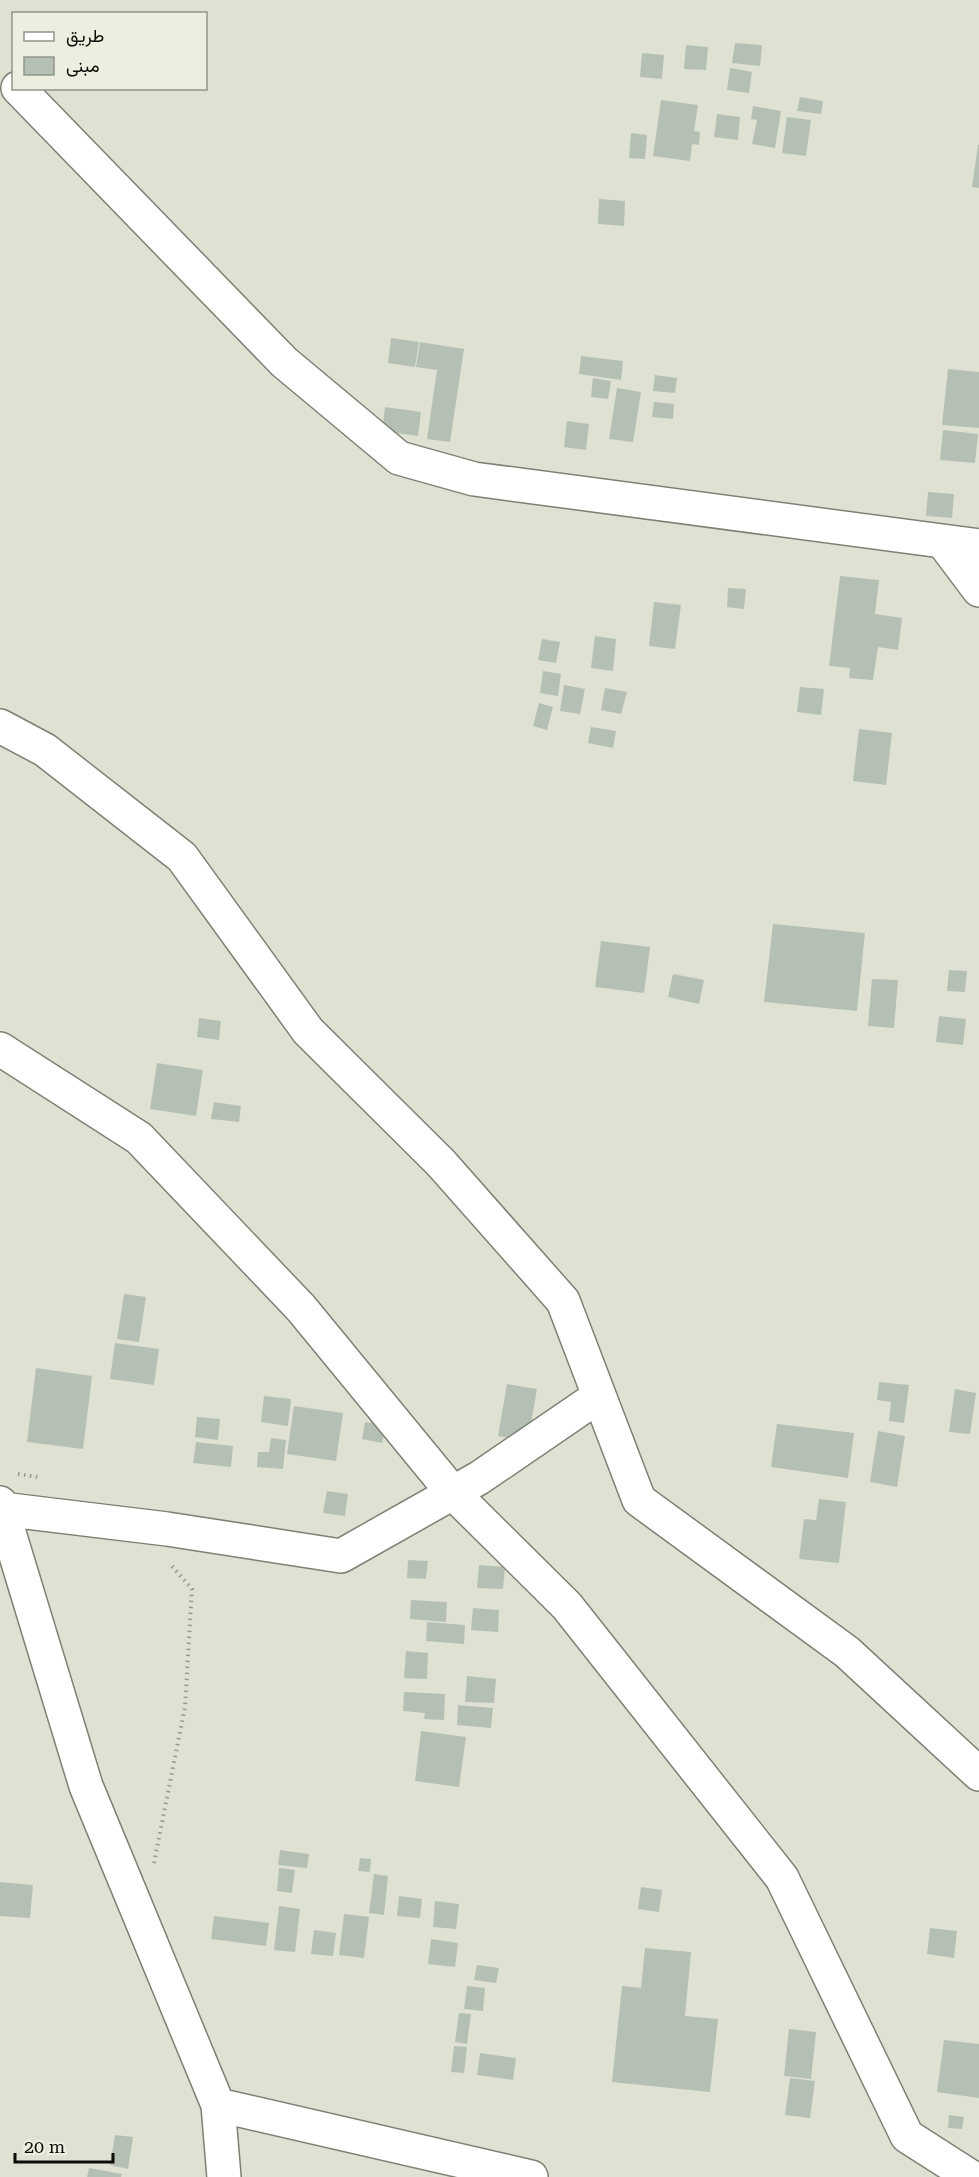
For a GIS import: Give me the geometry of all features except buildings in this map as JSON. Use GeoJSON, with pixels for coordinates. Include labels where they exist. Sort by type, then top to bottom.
{"type":"FeatureCollection","features":[{"type":"Feature","properties":{"kind":"street"},"geometry":{"type":"LineString","coordinates":[[0,70],[12,82]]}},
{"type":"Feature","properties":{"kind":"street"},"geometry":{"type":"LineString","coordinates":[[20,90],[284,362],[399,458],[474,479],[979,546]]}},
{"type":"Feature","properties":{"kind":"street"},"geometry":{"type":"LineString","coordinates":[[943,542],[979,590]]}},
{"type":"Feature","properties":{"kind":"street"},"geometry":{"type":"LineString","coordinates":[[0,726],[45,750],[182,857],[308,1031],[441,1163],[563,1301],[639,1500],[847,1652],[979,1774]]}},
{"type":"Feature","properties":{"kind":"street"},"geometry":{"type":"LineString","coordinates":[[0,1049],[139,1138],[301,1308],[453,1492],[567,1606],[782,1878],[906,2136],[970,2177]]}},
{"type":"Feature","properties":{"kind":"street"},"geometry":{"type":"LineString","coordinates":[[224,2177],[218,2105],[86,1786],[1,1506],[341,1556],[479,1478],[599,1396]]}},
{"type":"Feature","properties":{"kind":"street"},"geometry":{"type":"LineString","coordinates":[[218,2105],[531,2177]]}},
{"type":"Feature","properties":{"kind":"path"},"geometry":{"type":"LineString","coordinates":[[12,1472],[47,1479]]}},
{"type":"Feature","properties":{"kind":"path"},"geometry":{"type":"LineString","coordinates":[[142,1919],[185,1707],[192,1588],[169,1563]]}}]}
